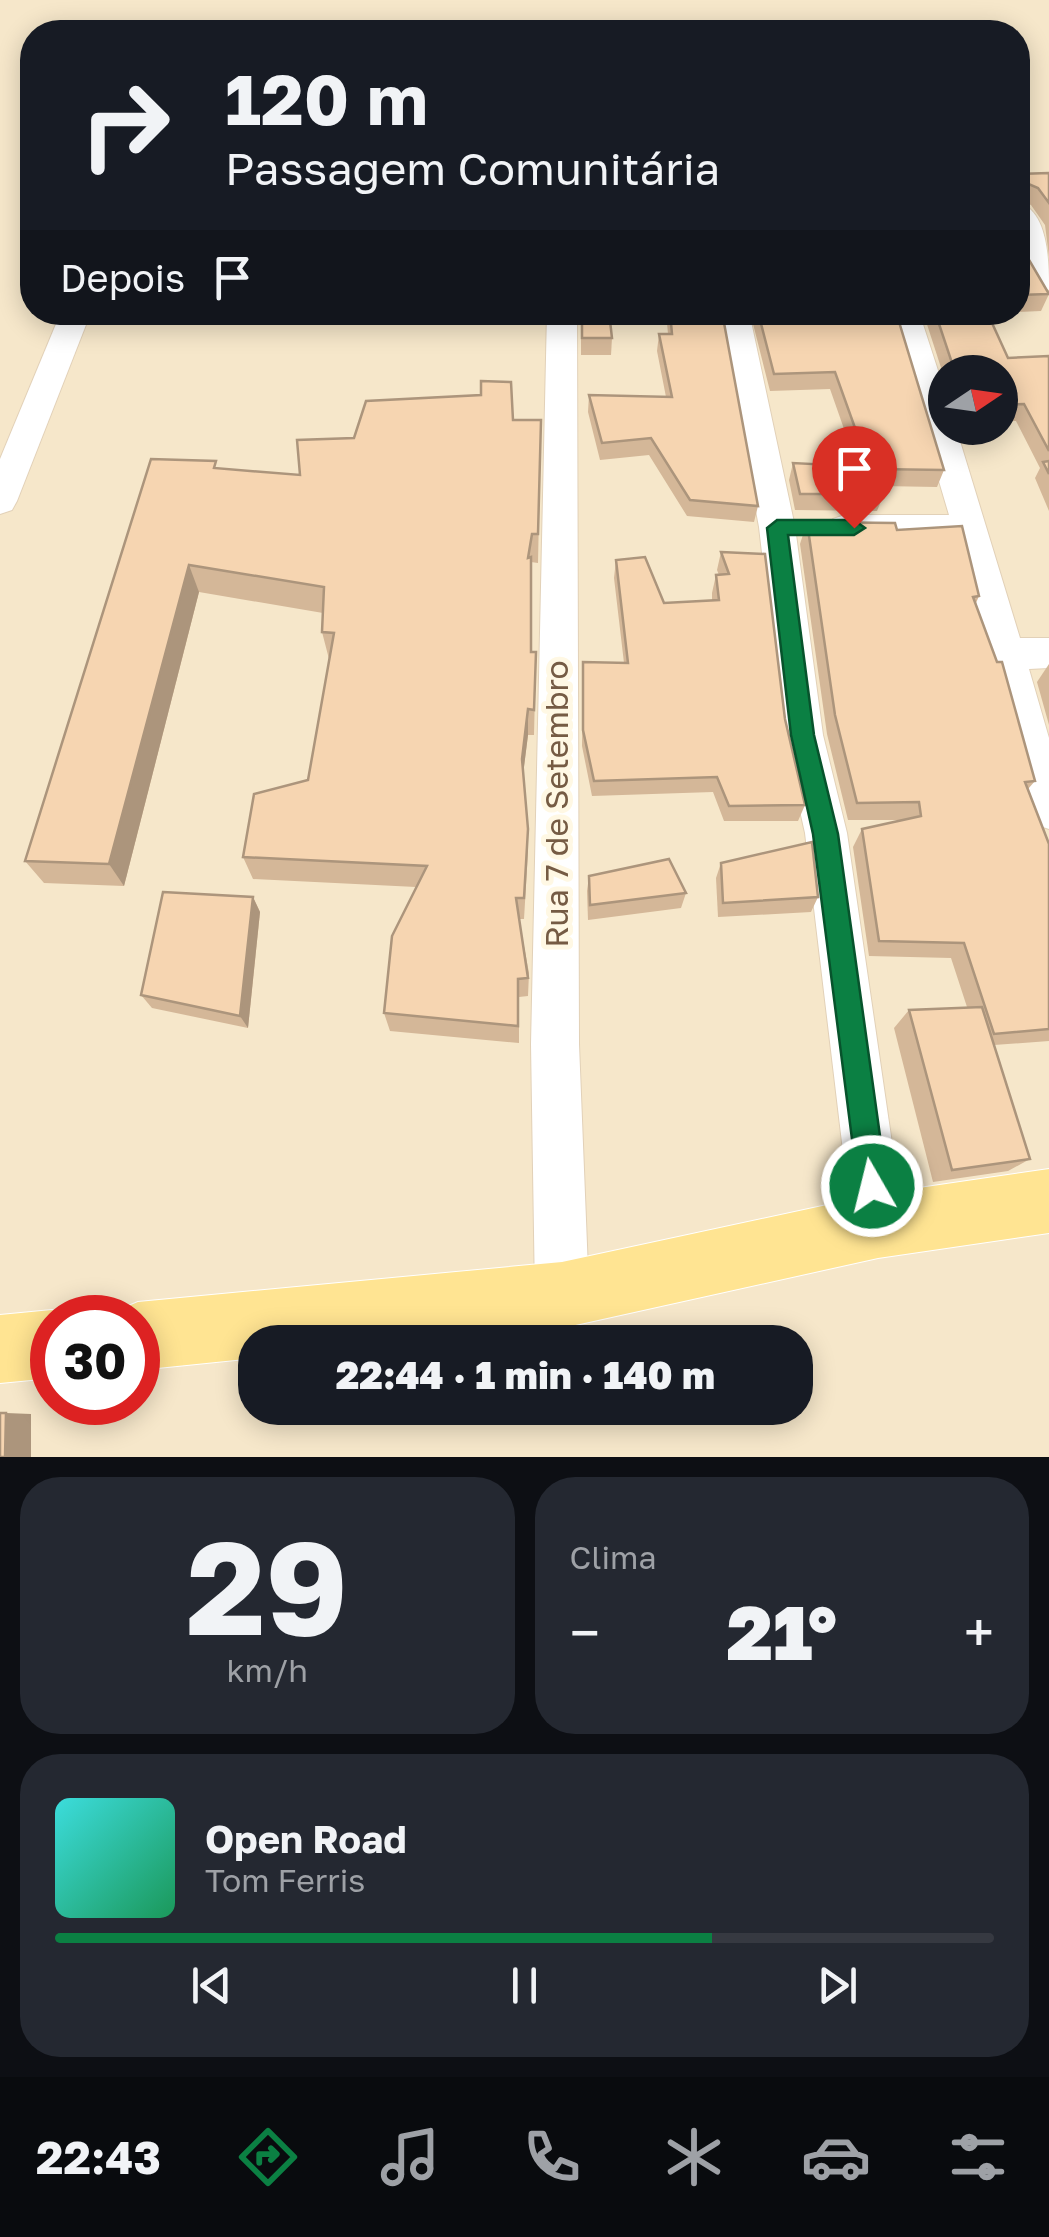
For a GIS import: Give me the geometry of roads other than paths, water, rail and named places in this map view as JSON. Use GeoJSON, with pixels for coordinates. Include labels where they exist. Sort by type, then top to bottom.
{"type":"FeatureCollection","features":[{"type":"Feature","properties":{"kind":"main road"},"geometry":{"type":"LineString","coordinates":[[160,1334],[562,1295],[878,1226],[1049,1201]]}},
{"type":"Feature","properties":{"kind":"main road"},"geometry":{"type":"LineString","coordinates":[[0,1349],[30,1346]]}},
{"type":"Feature","properties":{"kind":"street"},"geometry":{"type":"LineString","coordinates":[[1030,237],[1049,281]]}},
{"type":"Feature","properties":{"kind":"street"},"geometry":{"type":"LineString","coordinates":[[0,501],[71,325]]}},
{"type":"Feature","properties":{"kind":"street","name":"Rua 7 de Setembro"},"geometry":{"type":"LineString","coordinates":[[562,325],[555,1044],[562,1295]]}},
{"type":"Feature","properties":{"kind":"street"},"geometry":{"type":"LineString","coordinates":[[737,325],[777,528],[802,735],[826,834],[878,1226]]}},
{"type":"Feature","properties":{"kind":"street"},"geometry":{"type":"LineString","coordinates":[[908,325],[1049,810]]}},
{"type":"Feature","properties":{"kind":"street"},"geometry":{"type":"LineString","coordinates":[[777,528],[970,528]]}},
{"type":"Feature","properties":{"kind":"street"},"geometry":{"type":"LineString","coordinates":[[1004,654],[1049,653]]}}]}
